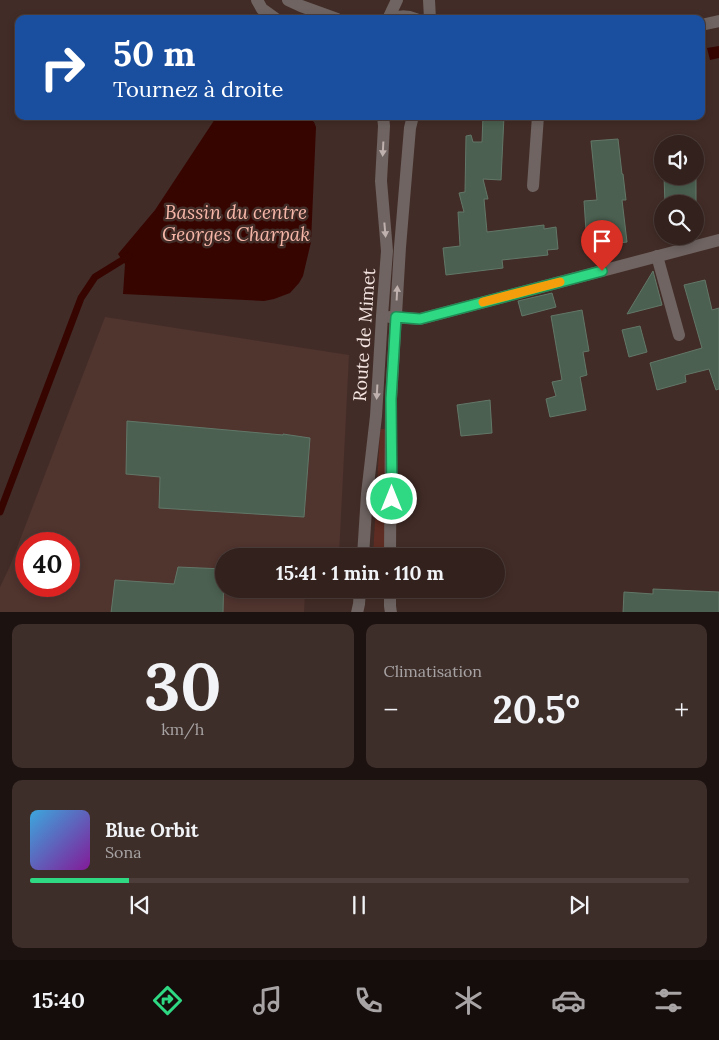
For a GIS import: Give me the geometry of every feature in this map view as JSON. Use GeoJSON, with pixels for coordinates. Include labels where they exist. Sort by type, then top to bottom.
{"type":"FeatureCollection","features":[{"type":"Feature","properties":{"kind":"street"},"geometry":{"type":"LineString","coordinates":[[257,0],[262,9],[270,15]]}},
{"type":"Feature","properties":{"kind":"street"},"geometry":{"type":"LineString","coordinates":[[288,0],[326,15]]}},
{"type":"Feature","properties":{"kind":"street"},"geometry":{"type":"LineString","coordinates":[[390,15],[397,0]]}},
{"type":"Feature","properties":{"kind":"street"},"geometry":{"type":"LineString","coordinates":[[429,0],[430,15]]}},
{"type":"Feature","properties":{"kind":"street"},"geometry":{"type":"LineString","coordinates":[[705,24],[719,21]]}},
{"type":"Feature","properties":{"kind":"street","name":"Route de Mimet"},"geometry":{"type":"LineString","coordinates":[[363,548],[376,416],[387,251],[381,181],[383,120]]}},
{"type":"Feature","properties":{"kind":"street","name":"Route de Mimet"},"geometry":{"type":"LineString","coordinates":[[390,548],[391,399],[400,247],[412,120]]}},
{"type":"Feature","properties":{"kind":"street"},"geometry":{"type":"LineString","coordinates":[[534,186],[538,120]]}},
{"type":"Feature","properties":{"kind":"street"},"geometry":{"type":"LineString","coordinates":[[382,316],[420,319],[719,240]]}},
{"type":"Feature","properties":{"kind":"street"},"geometry":{"type":"LineString","coordinates":[[657,256],[679,335]]}},
{"type":"Feature","properties":{"kind":"street"},"geometry":{"type":"LineString","coordinates":[[357,612],[359,598]]}},
{"type":"Feature","properties":{"kind":"street"},"geometry":{"type":"LineString","coordinates":[[390,598],[391,612]]}},
{"type":"Feature","properties":{"kind":"shaded area"},"geometry":{"type":"Polygon","coordinates":[[[105,317],[349,355],[339,548],[215,548],[215,598],[305,598],[304,612],[0,612],[0,587],[15,553],[15,597],[80,597],[80,532],[23,532],[105,317]]]}},
{"type":"Feature","properties":{"kind":"shaded area"},"geometry":{"type":"Polygon","coordinates":[[[381,429],[385,429],[387,469],[384,548],[373,548],[381,429]]]}},
{"type":"Feature","properties":{"kind":"water"},"geometry":{"type":"Polygon","coordinates":[[[719,46],[719,58],[710,60],[707,48],[719,46]]]}},
{"type":"Feature","properties":{"kind":"water","name":"Bassin du centre Georges Charpak"},"geometry":{"type":"Polygon","coordinates":[[[214,120],[311,120],[314,122],[316,127],[311,242],[303,276],[290,293],[264,301],[123,294],[125,264],[118,254],[155,210],[214,120]]]}},
{"type":"Feature","properties":{"kind":"building"},"geometry":{"type":"Polygon","coordinates":[[[483,120],[504,120],[501,180],[483,179],[488,199],[484,199],[487,232],[544,225],[544,229],[556,227],[558,249],[547,250],[548,255],[502,260],[503,268],[446,275],[443,248],[460,246],[458,212],[464,212],[459,193],[465,192],[466,136],[471,135],[473,142],[482,142],[483,120]]]}},
{"type":"Feature","properties":{"kind":"building"},"geometry":{"type":"Polygon","coordinates":[[[618,139],[626,200],[622,200],[627,242],[596,246],[594,230],[586,231],[584,201],[597,200],[591,141],[618,139]]]}},
{"type":"Feature","properties":{"kind":"building"},"geometry":{"type":"Polygon","coordinates":[[[664,185],[696,185],[696,195],[665,195],[664,185]]]}},
{"type":"Feature","properties":{"kind":"building"},"geometry":{"type":"Polygon","coordinates":[[[653,271],[662,305],[627,314],[653,271]]]}},
{"type":"Feature","properties":{"kind":"building"},"geometry":{"type":"Polygon","coordinates":[[[705,280],[712,310],[719,308],[719,389],[716,390],[709,369],[685,375],[686,382],[657,390],[650,363],[702,348],[684,285],[705,280]]]}},
{"type":"Feature","properties":{"kind":"building"},"geometry":{"type":"Polygon","coordinates":[[[552,293],[556,307],[522,316],[518,301],[552,293]]]}},
{"type":"Feature","properties":{"kind":"building"},"geometry":{"type":"Polygon","coordinates":[[[582,310],[589,351],[583,352],[587,375],[580,377],[586,410],[550,417],[546,399],[556,396],[552,382],[562,380],[551,316],[582,310]]]}},
{"type":"Feature","properties":{"kind":"building"},"geometry":{"type":"Polygon","coordinates":[[[640,326],[647,352],[629,357],[622,330],[640,326]]]}},
{"type":"Feature","properties":{"kind":"building"},"geometry":{"type":"Polygon","coordinates":[[[490,400],[492,433],[461,436],[457,405],[490,400]]]}},
{"type":"Feature","properties":{"kind":"building"},"geometry":{"type":"Polygon","coordinates":[[[127,421],[310,438],[304,517],[159,508],[160,477],[126,474],[127,421]]]}},
{"type":"Feature","properties":{"kind":"building"},"geometry":{"type":"Polygon","coordinates":[[[178,567],[215,569],[215,598],[223,598],[223,612],[111,612],[115,580],[174,584],[178,567]]]}},
{"type":"Feature","properties":{"kind":"building"},"geometry":{"type":"Polygon","coordinates":[[[653,589],[719,592],[719,612],[623,612],[624,592],[653,594],[653,589]]]}},
{"type":"Feature","properties":{"kind":"waterway"},"geometry":{"type":"LineString","coordinates":[[0,512],[81,298],[95,277],[129,256]]}},
{"type":"Feature","properties":{"kind":"slow traffic"},"geometry":{"type":"LineString","coordinates":[[483,302],[560,282]]}},
{"type":"Feature","properties":{"kind":"route"},"geometry":{"type":"LineString","coordinates":[[392,499],[391,399],[396,317],[420,319],[602,271]]}}]}
